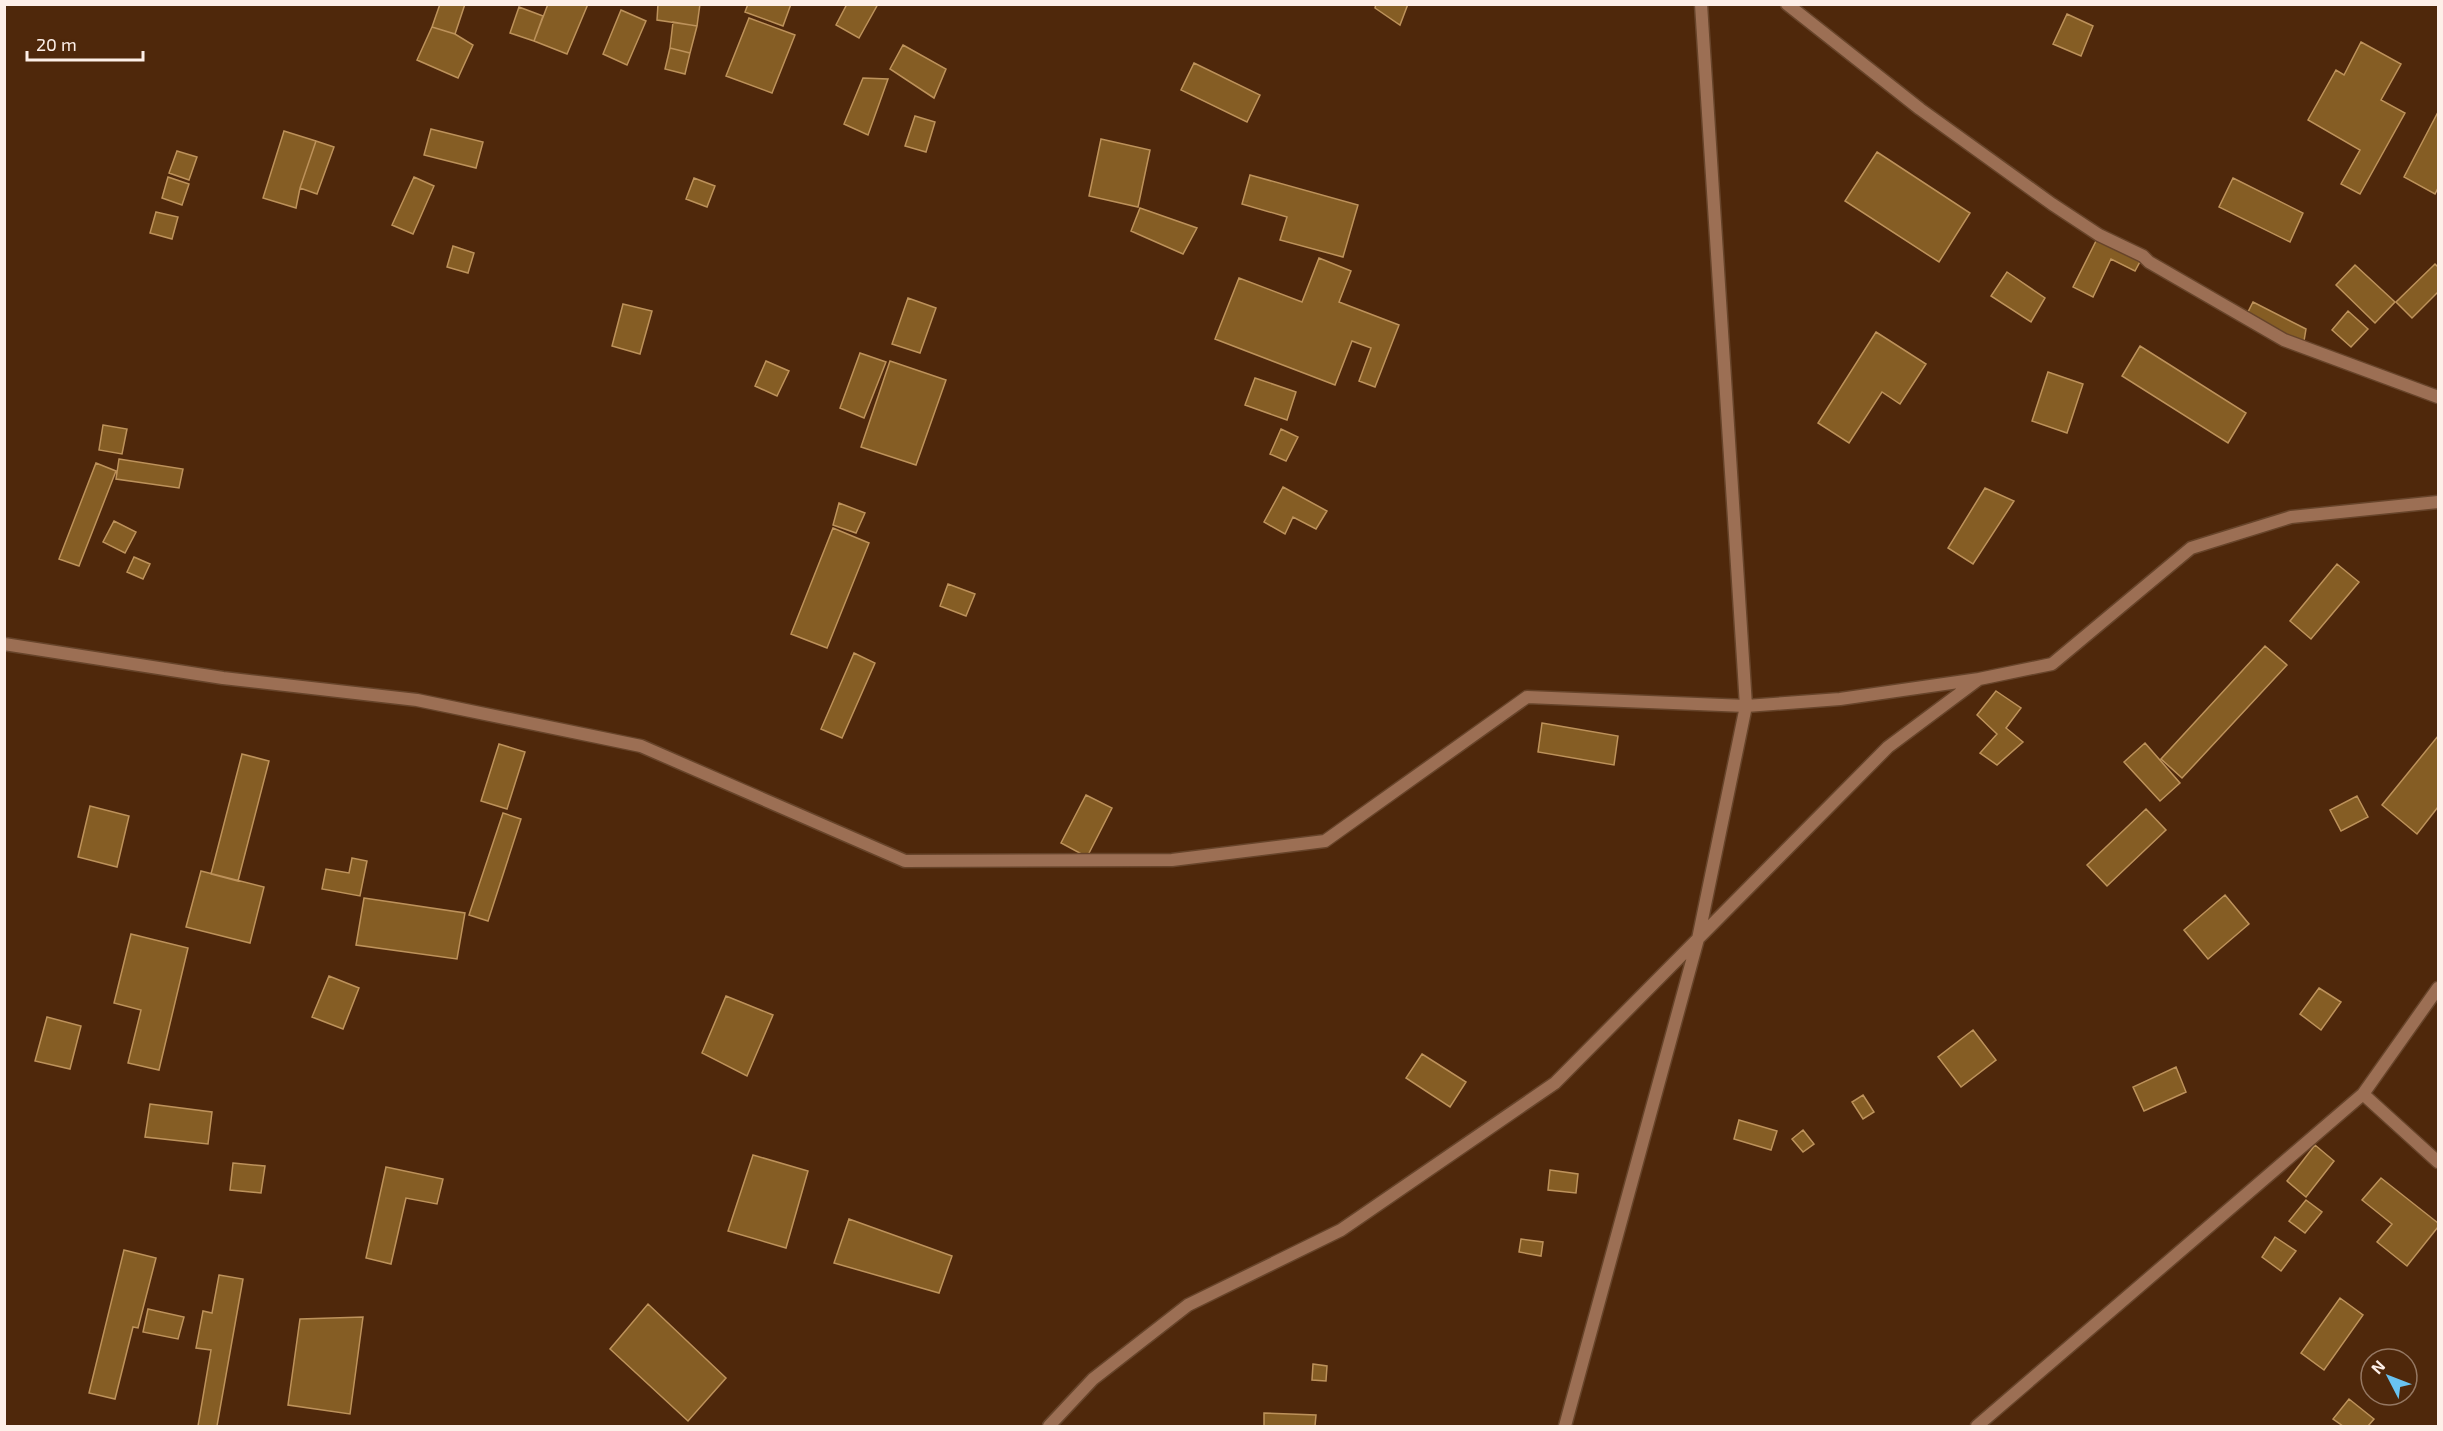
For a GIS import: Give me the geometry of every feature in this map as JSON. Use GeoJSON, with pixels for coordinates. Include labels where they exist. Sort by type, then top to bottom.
{"type":"FeatureCollection","features":[{"type":"Feature","properties":{"kind":"street"},"geometry":{"type":"LineString","coordinates":[[1565,1426],[1698,939],[1746,706],[1701,4]]}},
{"type":"Feature","properties":{"kind":"street"},"geometry":{"type":"LineString","coordinates":[[1787,4],[1920,109],[2099,235],[2143,256],[2149,262],[2284,340],[2439,397]]}},
{"type":"Feature","properties":{"kind":"street"},"geometry":{"type":"LineString","coordinates":[[4,637],[10,645],[223,678],[417,700],[641,746],[905,861],[1172,860],[1325,841],[1527,697],[1746,706],[1840,699],[1979,679],[2052,664],[2191,548],[2291,516],[2439,502]]}},
{"type":"Feature","properties":{"kind":"street"},"geometry":{"type":"LineString","coordinates":[[1049,1426],[1093,1379],[1188,1305],[1341,1230],[1555,1083],[1888,747],[1979,679]]}},
{"type":"Feature","properties":{"kind":"street"},"geometry":{"type":"LineString","coordinates":[[1977,1426],[2363,1094],[2439,988]]}},
{"type":"Feature","properties":{"kind":"street"},"geometry":{"type":"LineString","coordinates":[[2363,1094],[2439,1162]]}},
{"type":"Feature","properties":{"kind":"building"},"geometry":{"type":"Polygon","coordinates":[[[440,4],[465,4],[455,34],[432,27],[440,4]]]}},
{"type":"Feature","properties":{"kind":"building"},"geometry":{"type":"Polygon","coordinates":[[[548,4],[588,4],[567,54],[534,41],[548,4]]]}},
{"type":"Feature","properties":{"kind":"building"},"geometry":{"type":"Polygon","coordinates":[[[658,4],[700,4],[697,26],[657,20],[658,4]]]}},
{"type":"Feature","properties":{"kind":"building"},"geometry":{"type":"Polygon","coordinates":[[[748,4],[791,4],[783,26],[745,12],[748,4]]]}},
{"type":"Feature","properties":{"kind":"building"},"geometry":{"type":"Polygon","coordinates":[[[847,4],[878,4],[859,38],[836,25],[847,4]]]}},
{"type":"Feature","properties":{"kind":"building"},"geometry":{"type":"Polygon","coordinates":[[[1376,4],[1408,4],[1400,25],[1375,8],[1376,4]]]}},
{"type":"Feature","properties":{"kind":"building"},"geometry":{"type":"Polygon","coordinates":[[[519,7],[543,16],[534,41],[510,33],[519,7]]]}},
{"type":"Feature","properties":{"kind":"building"},"geometry":{"type":"Polygon","coordinates":[[[621,10],[646,21],[627,65],[603,54],[621,10]]]}},
{"type":"Feature","properties":{"kind":"building"},"geometry":{"type":"Polygon","coordinates":[[[2067,14],[2093,26],[2081,56],[2053,44],[2067,14]]]}},
{"type":"Feature","properties":{"kind":"building"},"geometry":{"type":"Polygon","coordinates":[[[749,18],[795,35],[772,93],[726,76],[749,18]]]}},
{"type":"Feature","properties":{"kind":"building"},"geometry":{"type":"Polygon","coordinates":[[[673,22],[697,26],[690,53],[670,48],[673,22]]]}},
{"type":"Feature","properties":{"kind":"building"},"geometry":{"type":"Polygon","coordinates":[[[432,27],[455,34],[473,45],[458,78],[417,60],[432,27]]]}},
{"type":"Feature","properties":{"kind":"building"},"geometry":{"type":"Polygon","coordinates":[[[2361,42],[2401,64],[2381,100],[2405,113],[2360,194],[2341,184],[2360,150],[2308,120],[2336,70],[2344,75],[2361,42]]]}},
{"type":"Feature","properties":{"kind":"building"},"geometry":{"type":"Polygon","coordinates":[[[903,45],[946,69],[934,98],[890,69],[903,45]]]}},
{"type":"Feature","properties":{"kind":"building"},"geometry":{"type":"Polygon","coordinates":[[[670,48],[690,53],[685,74],[665,69],[670,48]]]}},
{"type":"Feature","properties":{"kind":"building"},"geometry":{"type":"Polygon","coordinates":[[[1194,63],[1260,95],[1247,122],[1181,90],[1194,63]]]}},
{"type":"Feature","properties":{"kind":"building"},"geometry":{"type":"Polygon","coordinates":[[[863,78],[888,79],[868,135],[844,124],[863,78]]]}},
{"type":"Feature","properties":{"kind":"building"},"geometry":{"type":"Polygon","coordinates":[[[2438,112],[2438,188],[2435,194],[2404,177],[2438,112]]]}},
{"type":"Feature","properties":{"kind":"building"},"geometry":{"type":"Polygon","coordinates":[[[915,116],[935,122],[926,152],[905,146],[915,116]]]}},
{"type":"Feature","properties":{"kind":"building"},"geometry":{"type":"Polygon","coordinates":[[[431,129],[483,142],[476,168],[424,155],[431,129]]]}},
{"type":"Feature","properties":{"kind":"building"},"geometry":{"type":"Polygon","coordinates":[[[284,131],[316,141],[300,188],[296,208],[263,198],[284,131]]]}},
{"type":"Feature","properties":{"kind":"building"},"geometry":{"type":"Polygon","coordinates":[[[1101,139],[1150,150],[1138,207],[1089,196],[1101,139]]]}},
{"type":"Feature","properties":{"kind":"building"},"geometry":{"type":"Polygon","coordinates":[[[316,141],[334,147],[317,194],[300,188],[316,141]]]}},
{"type":"Feature","properties":{"kind":"building"},"geometry":{"type":"Polygon","coordinates":[[[177,151],[197,157],[189,180],[169,173],[177,151]]]}},
{"type":"Feature","properties":{"kind":"building"},"geometry":{"type":"Polygon","coordinates":[[[1877,152],[1970,213],[1939,262],[1845,201],[1877,152]]]}},
{"type":"Feature","properties":{"kind":"building"},"geometry":{"type":"Polygon","coordinates":[[[1250,175],[1358,205],[1343,257],[1280,240],[1287,217],[1242,204],[1250,175]]]}},
{"type":"Feature","properties":{"kind":"building"},"geometry":{"type":"Polygon","coordinates":[[[168,177],[189,184],[182,205],[162,198],[168,177]]]}},
{"type":"Feature","properties":{"kind":"building"},"geometry":{"type":"Polygon","coordinates":[[[414,177],[434,186],[413,234],[392,225],[414,177]]]}},
{"type":"Feature","properties":{"kind":"building"},"geometry":{"type":"Polygon","coordinates":[[[694,178],[715,186],[707,207],[686,199],[694,178]]]}},
{"type":"Feature","properties":{"kind":"building"},"geometry":{"type":"Polygon","coordinates":[[[2233,178],[2303,213],[2290,242],[2219,207],[2233,178]]]}},
{"type":"Feature","properties":{"kind":"building"},"geometry":{"type":"Polygon","coordinates":[[[1140,208],[1197,228],[1183,254],[1131,231],[1140,208]]]}},
{"type":"Feature","properties":{"kind":"building"},"geometry":{"type":"Polygon","coordinates":[[[156,212],[178,217],[172,239],[150,233],[156,212]]]}},
{"type":"Feature","properties":{"kind":"building"},"geometry":{"type":"Polygon","coordinates":[[[2099,235],[2143,256],[2135,271],[2111,259],[2093,297],[2073,287],[2099,235]]]}},
{"type":"Feature","properties":{"kind":"building"},"geometry":{"type":"Polygon","coordinates":[[[453,246],[474,253],[468,273],[447,267],[453,246]]]}},
{"type":"Feature","properties":{"kind":"building"},"geometry":{"type":"Polygon","coordinates":[[[1319,258],[1351,271],[1339,302],[1399,325],[1375,387],[1359,381],[1371,348],[1352,341],[1335,385],[1215,339],[1239,278],[1302,302],[1319,258]]]}},
{"type":"Feature","properties":{"kind":"building"},"geometry":{"type":"Polygon","coordinates":[[[2435,264],[2438,267],[2438,292],[2412,318],[2396,302],[2435,264]]]}},
{"type":"Feature","properties":{"kind":"building"},"geometry":{"type":"Polygon","coordinates":[[[2355,265],[2395,302],[2375,323],[2336,285],[2355,265]]]}},
{"type":"Feature","properties":{"kind":"building"},"geometry":{"type":"Polygon","coordinates":[[[2007,272],[2045,298],[2031,322],[1991,296],[2007,272]]]}},
{"type":"Feature","properties":{"kind":"building"},"geometry":{"type":"Polygon","coordinates":[[[908,298],[936,308],[920,353],[892,344],[908,298]]]}},
{"type":"Feature","properties":{"kind":"building"},"geometry":{"type":"Polygon","coordinates":[[[2253,302],[2306,329],[2303,347],[2245,318],[2253,302]]]}},
{"type":"Feature","properties":{"kind":"building"},"geometry":{"type":"Polygon","coordinates":[[[623,304],[652,311],[640,354],[612,346],[623,304]]]}},
{"type":"Feature","properties":{"kind":"building"},"geometry":{"type":"Polygon","coordinates":[[[2348,311],[2368,329],[2351,347],[2332,330],[2348,311]]]}},
{"type":"Feature","properties":{"kind":"building"},"geometry":{"type":"Polygon","coordinates":[[[1876,332],[1926,364],[1900,404],[1882,392],[1849,443],[1818,423],[1876,332]]]}},
{"type":"Feature","properties":{"kind":"building"},"geometry":{"type":"Polygon","coordinates":[[[2140,346],[2246,413],[2228,443],[2122,376],[2140,346]]]}},
{"type":"Feature","properties":{"kind":"building"},"geometry":{"type":"Polygon","coordinates":[[[860,353],[886,362],[864,418],[840,408],[860,353]]]}},
{"type":"Feature","properties":{"kind":"building"},"geometry":{"type":"Polygon","coordinates":[[[766,361],[789,371],[777,396],[755,386],[766,361]]]}},
{"type":"Feature","properties":{"kind":"building"},"geometry":{"type":"Polygon","coordinates":[[[890,361],[946,380],[916,465],[861,447],[890,361]]]}},
{"type":"Feature","properties":{"kind":"building"},"geometry":{"type":"Polygon","coordinates":[[[2048,372],[2083,384],[2067,433],[2032,421],[2048,372]]]}},
{"type":"Feature","properties":{"kind":"building"},"geometry":{"type":"Polygon","coordinates":[[[1255,378],[1296,392],[1287,420],[1245,405],[1255,378]]]}},
{"type":"Feature","properties":{"kind":"building"},"geometry":{"type":"Polygon","coordinates":[[[103,425],[127,429],[122,454],[99,450],[103,425]]]}},
{"type":"Feature","properties":{"kind":"building"},"geometry":{"type":"Polygon","coordinates":[[[1281,429],[1298,437],[1286,461],[1270,454],[1281,429]]]}},
{"type":"Feature","properties":{"kind":"building"},"geometry":{"type":"Polygon","coordinates":[[[119,459],[183,469],[179,488],[116,479],[119,459]]]}},
{"type":"Feature","properties":{"kind":"building"},"geometry":{"type":"Polygon","coordinates":[[[96,463],[116,471],[79,566],[59,559],[96,463]]]}},
{"type":"Feature","properties":{"kind":"building"},"geometry":{"type":"Polygon","coordinates":[[[1283,487],[1327,511],[1316,529],[1293,517],[1285,534],[1264,522],[1283,487]]]}},
{"type":"Feature","properties":{"kind":"building"},"geometry":{"type":"Polygon","coordinates":[[[1985,488],[2014,501],[1973,564],[1948,548],[1985,488]]]}},
{"type":"Feature","properties":{"kind":"building"},"geometry":{"type":"Polygon","coordinates":[[[839,503],[865,513],[856,533],[833,525],[839,503]]]}},
{"type":"Feature","properties":{"kind":"building"},"geometry":{"type":"Polygon","coordinates":[[[114,521],[136,532],[125,553],[103,542],[114,521]]]}},
{"type":"Feature","properties":{"kind":"building"},"geometry":{"type":"Polygon","coordinates":[[[833,528],[869,543],[827,648],[791,634],[833,528]]]}},
{"type":"Feature","properties":{"kind":"building"},"geometry":{"type":"Polygon","coordinates":[[[134,557],[150,564],[143,579],[127,572],[134,557]]]}},
{"type":"Feature","properties":{"kind":"building"},"geometry":{"type":"Polygon","coordinates":[[[2337,564],[2359,582],[2311,639],[2290,621],[2337,564]]]}},
{"type":"Feature","properties":{"kind":"building"},"geometry":{"type":"Polygon","coordinates":[[[948,584],[975,594],[966,616],[940,606],[948,584]]]}},
{"type":"Feature","properties":{"kind":"building"},"geometry":{"type":"Polygon","coordinates":[[[2265,646],[2287,665],[2182,778],[2161,759],[2265,646]]]}},
{"type":"Feature","properties":{"kind":"building"},"geometry":{"type":"Polygon","coordinates":[[[854,653],[875,663],[842,738],[821,729],[854,653]]]}},
{"type":"Feature","properties":{"kind":"building"},"geometry":{"type":"Polygon","coordinates":[[[1996,691],[2021,708],[2006,728],[2023,742],[1997,765],[1980,753],[1997,734],[1977,715],[1996,691]]]}},
{"type":"Feature","properties":{"kind":"building"},"geometry":{"type":"Polygon","coordinates":[[[1542,723],[1618,736],[1614,765],[1538,752],[1542,723]]]}},
{"type":"Feature","properties":{"kind":"building"},"geometry":{"type":"Polygon","coordinates":[[[2438,736],[2438,807],[2417,834],[2382,805],[2438,736]]]}},
{"type":"Feature","properties":{"kind":"building"},"geometry":{"type":"Polygon","coordinates":[[[2145,743],[2180,783],[2160,801],[2124,762],[2145,743]]]}},
{"type":"Feature","properties":{"kind":"building"},"geometry":{"type":"Polygon","coordinates":[[[499,744],[525,752],[507,809],[481,801],[499,744]]]}},
{"type":"Feature","properties":{"kind":"building"},"geometry":{"type":"Polygon","coordinates":[[[242,754],[269,761],[238,881],[211,874],[242,754]]]}},
{"type":"Feature","properties":{"kind":"building"},"geometry":{"type":"Polygon","coordinates":[[[1086,795],[1112,808],[1087,857],[1061,843],[1086,795]]]}},
{"type":"Feature","properties":{"kind":"building"},"geometry":{"type":"Polygon","coordinates":[[[2357,796],[2368,817],[2341,831],[2330,810],[2357,796]]]}},
{"type":"Feature","properties":{"kind":"building"},"geometry":{"type":"Polygon","coordinates":[[[90,806],[129,816],[117,867],[78,857],[90,806]]]}},
{"type":"Feature","properties":{"kind":"building"},"geometry":{"type":"Polygon","coordinates":[[[2146,809],[2166,830],[2107,886],[2087,865],[2146,809]]]}},
{"type":"Feature","properties":{"kind":"building"},"geometry":{"type":"Polygon","coordinates":[[[503,813],[521,819],[488,921],[469,915],[503,813]]]}},
{"type":"Feature","properties":{"kind":"building"},"geometry":{"type":"Polygon","coordinates":[[[352,858],[367,861],[360,896],[322,889],[326,869],[349,873],[352,858]]]}},
{"type":"Feature","properties":{"kind":"building"},"geometry":{"type":"Polygon","coordinates":[[[201,871],[264,887],[250,943],[186,927],[201,871]]]}},
{"type":"Feature","properties":{"kind":"building"},"geometry":{"type":"Polygon","coordinates":[[[2225,895],[2249,924],[2208,959],[2184,930],[2225,895]]]}},
{"type":"Feature","properties":{"kind":"building"},"geometry":{"type":"Polygon","coordinates":[[[364,898],[465,913],[457,959],[356,945],[364,898]]]}},
{"type":"Feature","properties":{"kind":"building"},"geometry":{"type":"Polygon","coordinates":[[[131,934],[188,948],[159,1070],[128,1063],[141,1010],[114,1003],[131,934]]]}},
{"type":"Feature","properties":{"kind":"building"},"geometry":{"type":"Polygon","coordinates":[[[329,976],[359,988],[343,1029],[312,1017],[329,976]]]}},
{"type":"Feature","properties":{"kind":"building"},"geometry":{"type":"Polygon","coordinates":[[[2319,988],[2341,1002],[2321,1030],[2300,1014],[2319,988]]]}},
{"type":"Feature","properties":{"kind":"building"},"geometry":{"type":"Polygon","coordinates":[[[726,996],[773,1015],[747,1076],[702,1053],[726,996]]]}},
{"type":"Feature","properties":{"kind":"building"},"geometry":{"type":"Polygon","coordinates":[[[47,1017],[81,1026],[70,1069],[35,1061],[47,1017]]]}},
{"type":"Feature","properties":{"kind":"building"},"geometry":{"type":"Polygon","coordinates":[[[1973,1030],[1996,1060],[1961,1087],[1938,1057],[1973,1030]]]}},
{"type":"Feature","properties":{"kind":"building"},"geometry":{"type":"Polygon","coordinates":[[[1422,1054],[1466,1082],[1450,1107],[1406,1078],[1422,1054]]]}},
{"type":"Feature","properties":{"kind":"building"},"geometry":{"type":"Polygon","coordinates":[[[2176,1067],[2186,1092],[2144,1111],[2133,1087],[2176,1067]]]}},
{"type":"Feature","properties":{"kind":"building"},"geometry":{"type":"Polygon","coordinates":[[[1863,1095],[1874,1112],[1863,1119],[1852,1102],[1863,1095]]]}},
{"type":"Feature","properties":{"kind":"building"},"geometry":{"type":"Polygon","coordinates":[[[150,1104],[212,1112],[208,1144],[145,1137],[150,1104]]]}},
{"type":"Feature","properties":{"kind":"building"},"geometry":{"type":"Polygon","coordinates":[[[1739,1120],[1777,1131],[1771,1150],[1734,1139],[1739,1120]]]}},
{"type":"Feature","properties":{"kind":"building"},"geometry":{"type":"Polygon","coordinates":[[[1803,1130],[1814,1144],[1803,1152],[1792,1139],[1803,1130]]]}},
{"type":"Feature","properties":{"kind":"building"},"geometry":{"type":"Polygon","coordinates":[[[2315,1145],[2334,1161],[2306,1197],[2287,1181],[2315,1145]]]}},
{"type":"Feature","properties":{"kind":"building"},"geometry":{"type":"Polygon","coordinates":[[[753,1155],[808,1171],[786,1248],[728,1231],[753,1155]]]}},
{"type":"Feature","properties":{"kind":"building"},"geometry":{"type":"Polygon","coordinates":[[[233,1163],[265,1166],[261,1193],[230,1190],[233,1163]]]}},
{"type":"Feature","properties":{"kind":"building"},"geometry":{"type":"Polygon","coordinates":[[[386,1167],[443,1179],[437,1204],[406,1198],[391,1264],[366,1258],[386,1167]]]}},
{"type":"Feature","properties":{"kind":"building"},"geometry":{"type":"Polygon","coordinates":[[[1550,1170],[1578,1174],[1576,1193],[1548,1190],[1550,1170]]]}},
{"type":"Feature","properties":{"kind":"building"},"geometry":{"type":"Polygon","coordinates":[[[2381,1178],[2438,1223],[2438,1227],[2407,1266],[2377,1242],[2392,1224],[2362,1200],[2381,1178]]]}},
{"type":"Feature","properties":{"kind":"building"},"geometry":{"type":"Polygon","coordinates":[[[2306,1200],[2322,1212],[2305,1233],[2289,1221],[2306,1200]]]}},
{"type":"Feature","properties":{"kind":"building"},"geometry":{"type":"Polygon","coordinates":[[[849,1219],[952,1256],[939,1293],[834,1263],[849,1219]]]}},
{"type":"Feature","properties":{"kind":"building"},"geometry":{"type":"Polygon","coordinates":[[[2275,1237],[2296,1251],[2281,1271],[2262,1257],[2275,1237]]]}},
{"type":"Feature","properties":{"kind":"building"},"geometry":{"type":"Polygon","coordinates":[[[1521,1239],[1543,1242],[1541,1256],[1519,1252],[1521,1239]]]}},
{"type":"Feature","properties":{"kind":"building"},"geometry":{"type":"Polygon","coordinates":[[[124,1250],[156,1258],[138,1328],[133,1327],[115,1399],[89,1393],[124,1250]]]}},
{"type":"Feature","properties":{"kind":"building"},"geometry":{"type":"Polygon","coordinates":[[[219,1275],[243,1279],[217,1426],[198,1426],[211,1350],[196,1348],[203,1311],[212,1313],[219,1275]]]}},
{"type":"Feature","properties":{"kind":"building"},"geometry":{"type":"Polygon","coordinates":[[[2340,1298],[2363,1315],[2324,1370],[2301,1353],[2340,1298]]]}},
{"type":"Feature","properties":{"kind":"building"},"geometry":{"type":"Polygon","coordinates":[[[648,1304],[726,1378],[688,1421],[610,1349],[648,1304]]]}},
{"type":"Feature","properties":{"kind":"building"},"geometry":{"type":"Polygon","coordinates":[[[148,1309],[184,1317],[178,1339],[143,1332],[148,1309]]]}},
{"type":"Feature","properties":{"kind":"building"},"geometry":{"type":"Polygon","coordinates":[[[363,1317],[350,1414],[288,1405],[300,1319],[363,1317]]]}},
{"type":"Feature","properties":{"kind":"building"},"geometry":{"type":"Polygon","coordinates":[[[1313,1364],[1327,1366],[1326,1381],[1312,1380],[1313,1364]]]}},
{"type":"Feature","properties":{"kind":"building"},"geometry":{"type":"Polygon","coordinates":[[[2349,1399],[2374,1419],[2368,1426],[2343,1426],[2333,1419],[2349,1399]]]}},
{"type":"Feature","properties":{"kind":"building"},"geometry":{"type":"Polygon","coordinates":[[[1264,1413],[1316,1415],[1315,1426],[1264,1426],[1264,1413]]]}}]}
